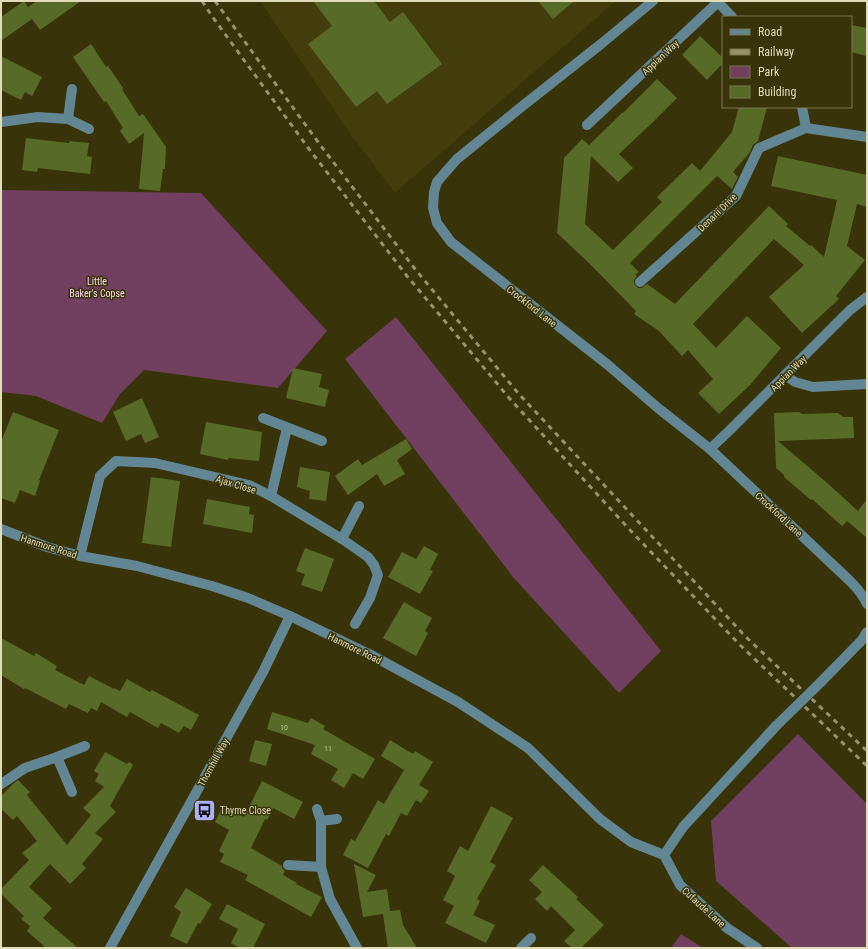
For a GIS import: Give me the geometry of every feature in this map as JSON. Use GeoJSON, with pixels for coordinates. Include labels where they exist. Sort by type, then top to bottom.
{"type":"FeatureCollection","features":[{"type":"Feature","properties":{"kind":"street","name":"Crockford Lane"},"geometry":{"type":"LineString","coordinates":[[653,1],[457,159],[438,182],[434,192],[433,208],[436,223],[451,242],[608,365],[658,408],[710,449],[850,580],[863,596],[867,604]]}},
{"type":"Feature","properties":{"kind":"street","name":"Appian Way"},"geometry":{"type":"LineString","coordinates":[[587,125],[718,2],[731,16]]}},
{"type":"Feature","properties":{"kind":"street"},"geometry":{"type":"LineString","coordinates":[[68,119],[72,88]]}},
{"type":"Feature","properties":{"kind":"street"},"geometry":{"type":"LineString","coordinates":[[802,108],[806,128],[867,137]]}},
{"type":"Feature","properties":{"kind":"street"},"geometry":{"type":"LineString","coordinates":[[1,122],[38,117],[68,119],[89,129]]}},
{"type":"Feature","properties":{"kind":"street","name":"Denarii Drive"},"geometry":{"type":"LineString","coordinates":[[640,282],[736,196],[759,148],[806,128]]}},
{"type":"Feature","properties":{"kind":"street","name":"Appian Way"},"geometry":{"type":"LineString","coordinates":[[710,449],[850,310],[867,297]]}},
{"type":"Feature","properties":{"kind":"street"},"geometry":{"type":"LineString","coordinates":[[786,375],[795,382],[813,387],[867,384]]}},
{"type":"Feature","properties":{"kind":"street"},"geometry":{"type":"LineString","coordinates":[[263,418],[322,441]]}},
{"type":"Feature","properties":{"kind":"street"},"geometry":{"type":"LineString","coordinates":[[271,496],[287,428]]}},
{"type":"Feature","properties":{"kind":"street","name":"Ajax Close"},"geometry":{"type":"LineString","coordinates":[[80,556],[100,476],[116,461],[155,463],[249,486],[271,496],[342,539],[368,557],[374,565],[378,575],[370,598],[355,624]]}},
{"type":"Feature","properties":{"kind":"street"},"geometry":{"type":"LineString","coordinates":[[342,539],[359,506]]}},
{"type":"Feature","properties":{"kind":"street","name":"Hanmore Road"},"geometry":{"type":"LineString","coordinates":[[1,529],[47,547],[80,556],[137,566],[212,586],[248,598],[290,616],[371,655],[458,702],[528,748],[600,819],[631,842],[664,854]]}},
{"type":"Feature","properties":{"kind":"street","name":"Thornhill Way"},"geometry":{"type":"LineString","coordinates":[[110,948],[263,672],[290,616]]}},
{"type":"Feature","properties":{"kind":"street"},"geometry":{"type":"LineString","coordinates":[[664,854],[683,827],[776,726],[867,634]]}},
{"type":"Feature","properties":{"kind":"street"},"geometry":{"type":"LineString","coordinates":[[1,784],[25,768],[85,746]]}},
{"type":"Feature","properties":{"kind":"street"},"geometry":{"type":"LineString","coordinates":[[57,757],[72,792]]}},
{"type":"Feature","properties":{"kind":"street"},"geometry":{"type":"LineString","coordinates":[[316,809],[321,821],[322,867],[330,899],[357,948]]}},
{"type":"Feature","properties":{"kind":"street"},"geometry":{"type":"LineString","coordinates":[[321,821],[337,819]]}},
{"type":"Feature","properties":{"kind":"street","name":"Cufaude Lane"},"geometry":{"type":"LineString","coordinates":[[664,854],[680,885],[727,928],[757,948]]}},
{"type":"Feature","properties":{"kind":"street"},"geometry":{"type":"LineString","coordinates":[[288,865],[322,867]]}},
{"type":"Feature","properties":{"kind":"street"},"geometry":{"type":"LineString","coordinates":[[521,948],[532,938]]}},
{"type":"Feature","properties":{"kind":"shaded area"},"geometry":{"type":"Polygon","coordinates":[[[260,1],[616,1],[395,193],[349,132],[260,1]]]}},
{"type":"Feature","properties":{"kind":"green space","name":"Little Baker's Copse"},"geometry":{"type":"Polygon","coordinates":[[[1,190],[201,193],[327,331],[278,388],[144,370],[120,394],[102,423],[36,396],[1,392],[1,190]]]}},
{"type":"Feature","properties":{"kind":"green space"},"geometry":{"type":"Polygon","coordinates":[[[396,317],[661,651],[619,693],[513,577],[345,359],[396,317]]]}},
{"type":"Feature","properties":{"kind":"green space"},"geometry":{"type":"Polygon","coordinates":[[[798,734],[867,804],[867,948],[792,948],[716,881],[711,821],[798,734]]]}},
{"type":"Feature","properties":{"kind":"green space"},"geometry":{"type":"Polygon","coordinates":[[[681,934],[703,948],[671,948],[681,934]]]}},
{"type":"Feature","properties":{"kind":"building"},"geometry":{"type":"Polygon","coordinates":[[[24,1],[28,7],[37,1],[81,1],[40,30],[32,19],[1,41],[1,17],[24,1]]]}},
{"type":"Feature","properties":{"kind":"building"},"geometry":{"type":"Polygon","coordinates":[[[313,1],[374,1],[390,22],[403,12],[442,64],[387,104],[377,91],[356,107],[308,44],[332,26],[313,1]]]}},
{"type":"Feature","properties":{"kind":"building"},"geometry":{"type":"Polygon","coordinates":[[[538,1],[574,1],[553,19],[538,1]]]}},
{"type":"Feature","properties":{"kind":"building"},"geometry":{"type":"Polygon","coordinates":[[[852,25],[867,28],[867,56],[852,52],[852,25]]]}},
{"type":"Feature","properties":{"kind":"building"},"geometry":{"type":"Polygon","coordinates":[[[700,36],[722,57],[722,64],[707,80],[682,55],[700,36]]]}},
{"type":"Feature","properties":{"kind":"building"},"geometry":{"type":"Polygon","coordinates":[[[91,44],[106,67],[108,66],[123,88],[122,89],[139,116],[143,114],[166,147],[165,169],[163,169],[160,191],[139,189],[144,133],[129,144],[120,131],[123,128],[106,101],[104,102],[73,57],[91,44]]]}},
{"type":"Feature","properties":{"kind":"building"},"geometry":{"type":"Polygon","coordinates":[[[1,56],[42,77],[32,96],[25,92],[21,100],[1,90],[1,56]]]}},
{"type":"Feature","properties":{"kind":"building"},"geometry":{"type":"Polygon","coordinates":[[[657,79],[677,98],[619,154],[633,168],[618,182],[591,156],[585,224],[613,250],[662,202],[657,197],[692,163],[700,171],[732,132],[739,108],[767,108],[758,141],[753,145],[750,152],[733,172],[738,177],[732,189],[717,176],[630,263],[639,272],[635,275],[637,276],[634,280],[634,284],[638,288],[642,288],[647,284],[675,304],[769,206],[788,224],[786,226],[824,257],[837,200],[771,186],[778,156],[867,175],[867,207],[857,204],[847,246],[865,260],[836,296],[839,299],[802,333],[769,297],[804,265],[774,239],[693,324],[716,348],[747,316],[781,348],[750,385],[719,414],[698,393],[713,379],[688,350],[682,356],[659,331],[634,314],[636,311],[557,233],[564,158],[582,139],[589,145],[657,79]]]}},
{"type":"Feature","properties":{"kind":"building"},"geometry":{"type":"Polygon","coordinates":[[[26,138],[69,143],[70,141],[89,143],[87,156],[92,157],[90,174],[38,168],[37,172],[22,170],[26,138]]]}},
{"type":"Feature","properties":{"kind":"building"},"geometry":{"type":"Polygon","coordinates":[[[293,368],[322,374],[319,387],[329,390],[325,407],[286,398],[293,368]]]}},
{"type":"Feature","properties":{"kind":"building"},"geometry":{"type":"Polygon","coordinates":[[[142,398],[159,437],[145,443],[141,434],[126,441],[113,412],[142,398]]]}},
{"type":"Feature","properties":{"kind":"building"},"geometry":{"type":"Polygon","coordinates":[[[13,412],[59,430],[39,480],[40,481],[35,496],[20,490],[15,503],[1,498],[1,442],[13,412]]]}},
{"type":"Feature","properties":{"kind":"building"},"geometry":{"type":"Polygon","coordinates":[[[799,412],[802,414],[838,413],[843,417],[853,417],[854,438],[778,441],[858,511],[867,499],[867,538],[847,521],[842,526],[812,499],[811,500],[784,477],[784,475],[776,468],[774,413],[799,412]]]}},
{"type":"Feature","properties":{"kind":"building"},"geometry":{"type":"Polygon","coordinates":[[[206,422],[262,432],[259,461],[228,458],[228,460],[200,454],[206,422]]]}},
{"type":"Feature","properties":{"kind":"building"},"geometry":{"type":"Polygon","coordinates":[[[406,439],[412,449],[397,460],[405,474],[384,486],[377,474],[348,495],[335,476],[358,459],[362,465],[406,439]]]}},
{"type":"Feature","properties":{"kind":"building"},"geometry":{"type":"Polygon","coordinates":[[[300,467],[330,472],[326,501],[309,499],[310,491],[297,487],[300,467]]]}},
{"type":"Feature","properties":{"kind":"building"},"geometry":{"type":"Polygon","coordinates":[[[151,477],[180,481],[171,547],[142,543],[151,477]]]}},
{"type":"Feature","properties":{"kind":"building"},"geometry":{"type":"Polygon","coordinates":[[[207,499],[250,507],[249,514],[254,515],[252,533],[203,524],[207,499]]]}},
{"type":"Feature","properties":{"kind":"building"},"geometry":{"type":"Polygon","coordinates":[[[424,546],[438,554],[430,570],[433,571],[420,594],[388,577],[402,552],[416,559],[424,546]]]}},
{"type":"Feature","properties":{"kind":"building"},"geometry":{"type":"Polygon","coordinates":[[[305,548],[334,559],[322,592],[301,585],[305,574],[296,571],[305,548]]]}},
{"type":"Feature","properties":{"kind":"building"},"geometry":{"type":"Polygon","coordinates":[[[404,602],[432,618],[425,631],[428,633],[416,656],[383,638],[404,602]]]}},
{"type":"Feature","properties":{"kind":"building"},"geometry":{"type":"Polygon","coordinates":[[[1,638],[34,656],[36,653],[57,666],[55,670],[84,685],[89,676],[120,691],[127,679],[150,692],[152,690],[199,715],[191,730],[184,726],[179,733],[161,723],[158,728],[130,712],[127,717],[101,702],[97,711],[91,708],[88,713],[69,704],[66,709],[25,688],[24,689],[1,675],[1,638]]]}},
{"type":"Feature","properties":{"kind":"building"},"geometry":{"type":"Polygon","coordinates":[[[272,712],[308,723],[311,718],[325,726],[323,729],[375,759],[363,779],[353,773],[344,788],[331,780],[338,769],[311,754],[315,745],[267,729],[272,712]]]}},
{"type":"Feature","properties":{"kind":"building"},"geometry":{"type":"Polygon","coordinates":[[[255,740],[272,744],[266,766],[249,761],[255,740]]]}},
{"type":"Feature","properties":{"kind":"building"},"geometry":{"type":"Polygon","coordinates":[[[390,740],[413,754],[415,751],[433,762],[419,785],[429,791],[421,803],[416,800],[407,816],[401,813],[389,836],[386,834],[368,868],[343,855],[351,839],[355,841],[378,800],[384,804],[404,770],[381,756],[390,740]]]}},
{"type":"Feature","properties":{"kind":"building"},"geometry":{"type":"Polygon","coordinates":[[[105,752],[127,764],[129,762],[133,765],[110,806],[116,812],[95,833],[103,839],[82,864],[86,868],[70,884],[50,864],[29,887],[52,908],[43,918],[78,948],[46,948],[27,931],[30,926],[21,919],[24,916],[1,894],[1,889],[29,860],[22,853],[37,841],[17,816],[13,820],[1,809],[1,796],[18,780],[30,792],[27,795],[67,845],[91,815],[83,808],[104,787],[95,781],[99,774],[94,771],[105,752]]]}},
{"type":"Feature","properties":{"kind":"building"},"geometry":{"type":"Polygon","coordinates":[[[262,781],[303,802],[294,819],[273,808],[267,820],[265,819],[251,848],[282,866],[285,871],[283,875],[297,883],[296,884],[322,897],[311,917],[245,880],[248,875],[220,862],[224,854],[219,851],[229,830],[215,822],[223,806],[244,817],[262,781]]]}},
{"type":"Feature","properties":{"kind":"building"},"geometry":{"type":"Polygon","coordinates":[[[491,806],[513,818],[490,862],[496,865],[477,899],[480,901],[473,915],[495,925],[486,943],[445,923],[454,906],[443,900],[455,876],[447,871],[460,846],[468,851],[491,806]]]}},
{"type":"Feature","properties":{"kind":"building"},"geometry":{"type":"Polygon","coordinates":[[[354,864],[376,875],[367,892],[387,889],[390,911],[400,910],[403,925],[417,948],[388,948],[383,914],[363,917],[354,864]]]}},
{"type":"Feature","properties":{"kind":"building"},"geometry":{"type":"Polygon","coordinates":[[[543,865],[578,897],[576,899],[604,925],[581,948],[572,948],[564,941],[575,930],[551,906],[547,911],[535,899],[542,892],[529,880],[543,865]]]}},
{"type":"Feature","properties":{"kind":"building"},"geometry":{"type":"Polygon","coordinates":[[[186,888],[212,904],[200,924],[198,923],[187,944],[170,936],[181,912],[174,907],[186,888]]]}},
{"type":"Feature","properties":{"kind":"building"},"geometry":{"type":"Polygon","coordinates":[[[227,904],[265,924],[253,948],[240,948],[231,943],[238,929],[219,919],[227,904]]]}},
{"type":"Feature","properties":{"kind":"railway"},"geometry":{"type":"LineString","coordinates":[[202,1],[309,149],[407,276],[510,399],[629,529],[740,645],[867,766]]}},
{"type":"Feature","properties":{"kind":"railway"},"geometry":{"type":"LineString","coordinates":[[215,1],[321,146],[415,269],[518,393],[746,637],[867,751]]}},
{"type":"Feature","properties":{"kind":"place","name":"Thyme Close"},"geometry":{"type":"Point","coordinates":[205,810]}}]}
